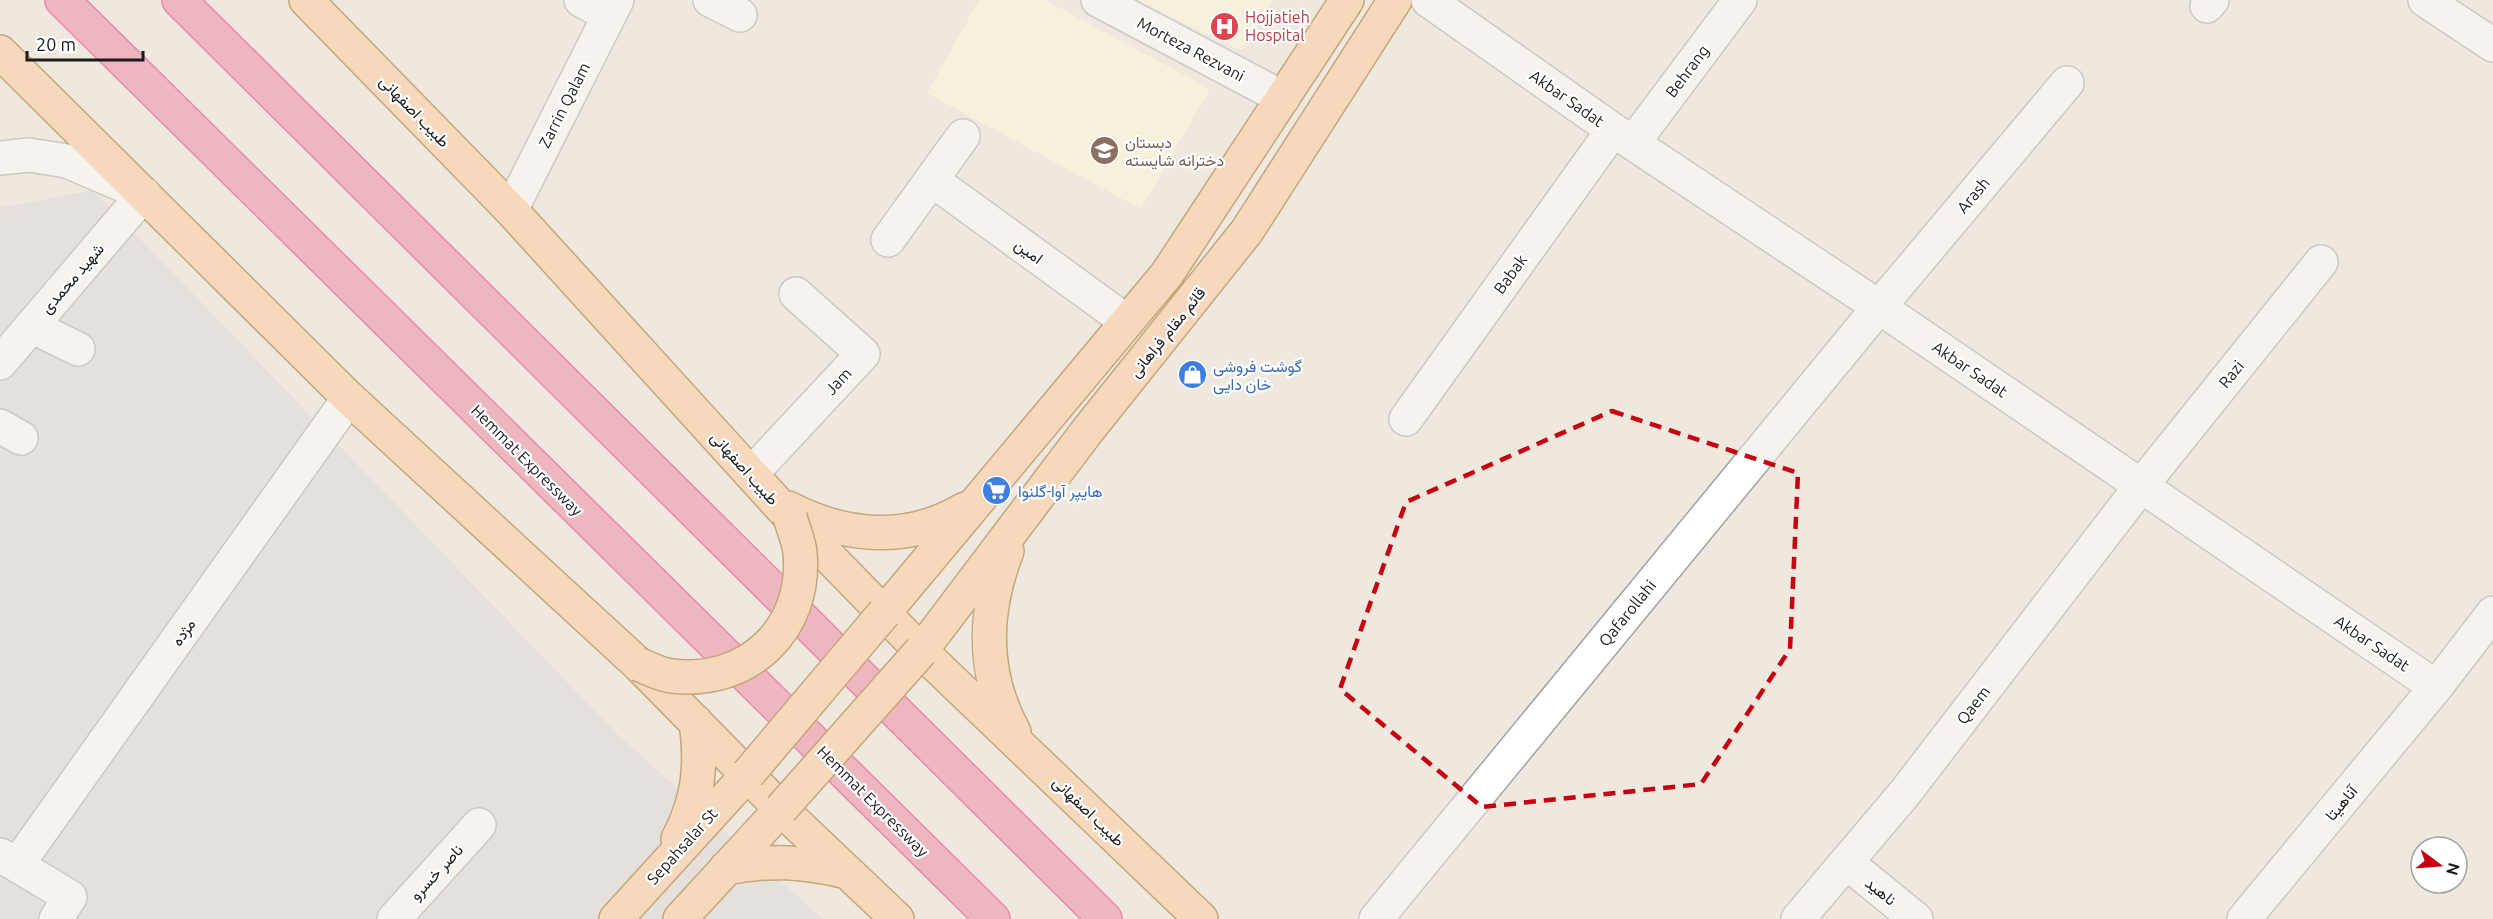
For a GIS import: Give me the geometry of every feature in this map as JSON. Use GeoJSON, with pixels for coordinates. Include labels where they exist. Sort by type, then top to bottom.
{"type":"FeatureCollection","features":[{"type":"Feature","properties":{"kind":"highway","name":"Hemmat Expressway"},"geometry":{"type":"LineString","coordinates":[[62,0],[993,919]]}},
{"type":"Feature","properties":{"kind":"highway"},"geometry":{"type":"LineString","coordinates":[[179,0],[1105,919]]}},
{"type":"Feature","properties":{"kind":"main road","name":"طبیب اصفهانی"},"geometry":{"type":"LineString","coordinates":[[306,0],[511,210],[783,509],[921,651],[1201,919]]}},
{"type":"Feature","properties":{"kind":"main road"},"geometry":{"type":"LineString","coordinates":[[884,613],[1167,274],[1347,0]]}},
{"type":"Feature","properties":{"kind":"main road","name":"قائم مقام فراهانی"},"geometry":{"type":"LineString","coordinates":[[781,808],[921,651],[1088,430],[1247,231],[1395,0]]}},
{"type":"Feature","properties":{"kind":"main road"},"geometry":{"type":"LineString","coordinates":[[0,52],[349,398],[638,664],[781,808],[897,919]]}},
{"type":"Feature","properties":{"kind":"main road"},"geometry":{"type":"LineString","coordinates":[[783,509],[826,524],[855,530],[891,533],[929,527],[945,521],[974,504]]}},
{"type":"Feature","properties":{"kind":"main road"},"geometry":{"type":"LineString","coordinates":[[638,664],[670,676],[705,677],[739,667],[768,647],[789,619],[800,586],[800,551],[783,509]]}},
{"type":"Feature","properties":{"kind":"main road"},"geometry":{"type":"LineString","coordinates":[[1017,525],[998,574],[991,605],[988,642],[990,670],[1002,710],[1024,749]]}},
{"type":"Feature","properties":{"kind":"main road","name":"Sepahsalar St"},"geometry":{"type":"LineString","coordinates":[[616,919],[748,774],[884,613]]}},
{"type":"Feature","properties":{"kind":"main road"},"geometry":{"type":"LineString","coordinates":[[665,865],[687,823],[698,786],[700,753],[696,722]]}},
{"type":"Feature","properties":{"kind":"main road"},"geometry":{"type":"LineString","coordinates":[[680,919],[781,808]]}},
{"type":"Feature","properties":{"kind":"main road"},"geometry":{"type":"LineString","coordinates":[[726,868],[750,863],[792,861],[847,872]]}},
{"type":"Feature","properties":{"kind":"street"},"geometry":{"type":"LineString","coordinates":[[711,0],[740,15]]}},
{"type":"Feature","properties":{"kind":"street","name":"Morteza Rezvani"},"geometry":{"type":"LineString","coordinates":[[1098,0],[1283,98]]}},
{"type":"Feature","properties":{"kind":"street","name":"Akbar Sadat"},"geometry":{"type":"LineString","coordinates":[[1428,0],[1623,136],[1879,307],[2436,687]]}},
{"type":"Feature","properties":{"kind":"street","name":"Behrang"},"geometry":{"type":"LineString","coordinates":[[1623,136],[1740,0]]}},
{"type":"Feature","properties":{"kind":"street"},"geometry":{"type":"LineString","coordinates":[[2425,0],[2493,45]]}},
{"type":"Feature","properties":{"kind":"street","name":"Zarrin Qalam"},"geometry":{"type":"LineString","coordinates":[[511,210],[602,5]]}},
{"type":"Feature","properties":{"kind":"street","name":"Arash"},"geometry":{"type":"LineString","coordinates":[[1879,307],[2067,83]]}},
{"type":"Feature","properties":{"kind":"street"},"geometry":{"type":"LineString","coordinates":[[888,240],[963,136]]}},
{"type":"Feature","properties":{"kind":"street","name":"Babak"},"geometry":{"type":"LineString","coordinates":[[1406,419],[1623,136]]}},
{"type":"Feature","properties":{"kind":"street"},"geometry":{"type":"LineString","coordinates":[[0,158],[29,155],[67,161],[144,194]]}},
{"type":"Feature","properties":{"kind":"street","name":"امین"},"geometry":{"type":"LineString","coordinates":[[932,180],[1126,321]]}},
{"type":"Feature","properties":{"kind":"street","name":"شهید محمدی"},"geometry":{"type":"LineString","coordinates":[[0,363],[144,194]]}},
{"type":"Feature","properties":{"kind":"street","name":"Razi"},"geometry":{"type":"LineString","coordinates":[[2141,486],[2321,262]]}},
{"type":"Feature","properties":{"kind":"street","name":"Jam"},"geometry":{"type":"LineString","coordinates":[[752,474],[863,354],[796,294]]}},
{"type":"Feature","properties":{"kind":"street","name":"Qafarollahi"},"geometry":{"type":"LineString","coordinates":[[1376,919],[1879,307]]}},
{"type":"Feature","properties":{"kind":"street"},"geometry":{"type":"LineString","coordinates":[[31,326],[78,349]]}},
{"type":"Feature","properties":{"kind":"street","name":"مژده"},"geometry":{"type":"LineString","coordinates":[[8,860],[349,398]]}},
{"type":"Feature","properties":{"kind":"street","name":"Qaem"},"geometry":{"type":"LineString","coordinates":[[1798,919],[1904,794],[2141,486]]}},
{"type":"Feature","properties":{"kind":"street"},"geometry":{"type":"LineString","coordinates":[[2436,687],[2493,613]]}},
{"type":"Feature","properties":{"kind":"street","name":"آناهیتا"},"geometry":{"type":"LineString","coordinates":[[2244,919],[2436,687]]}},
{"type":"Feature","properties":{"kind":"street","name":"ناصر خسرو"},"geometry":{"type":"LineString","coordinates":[[393,919],[479,825]]}},
{"type":"Feature","properties":{"kind":"street"},"geometry":{"type":"LineString","coordinates":[[8,860],[63,908]]}},
{"type":"Feature","properties":{"kind":"street","name":"ناهید"},"geometry":{"type":"LineString","coordinates":[[1846,862],[1916,919]]}},
{"type":"Feature","properties":{"kind":"highlighted area"},"geometry":{"type":"Polygon","coordinates":[[[1612,411],[1798,473],[1790,649],[1701,784],[1482,807],[1340,689],[1406,502],[1612,411]]]}},
{"type":"Feature","properties":{"kind":"shaded area","name":"دبستان دخترانه شایسته"},"geometry":{"type":"Polygon","coordinates":[[[979,0],[1045,0],[1210,89],[1141,209],[927,93],[979,0]]]}},
{"type":"Feature","properties":{"kind":"shaded area","name":"Hojjatieh Hospital"},"geometry":{"type":"Polygon","coordinates":[[[1138,0],[1273,0],[1242,51],[1138,0]]]}},
{"type":"Feature","properties":{"kind":"shaded area"},"geometry":{"type":"Polygon","coordinates":[[[93,190],[617,734],[823,919],[0,919],[0,208],[93,190]]]}},
{"type":"Feature","properties":{"kind":"place","name":"Hojjatieh Hospital"},"geometry":{"type":"Point","coordinates":[1224,26]}},
{"type":"Feature","properties":{"kind":"place","name":"دبستان دخترانه شایسته"},"geometry":{"type":"Point","coordinates":[1104,151]}},
{"type":"Feature","properties":{"kind":"place","name":"گوشت فروشی خان دایی"},"geometry":{"type":"Point","coordinates":[1192,375]}},
{"type":"Feature","properties":{"kind":"place","name":"هایپر آوا-گلنوا"},"geometry":{"type":"Point","coordinates":[997,491]}}]}
